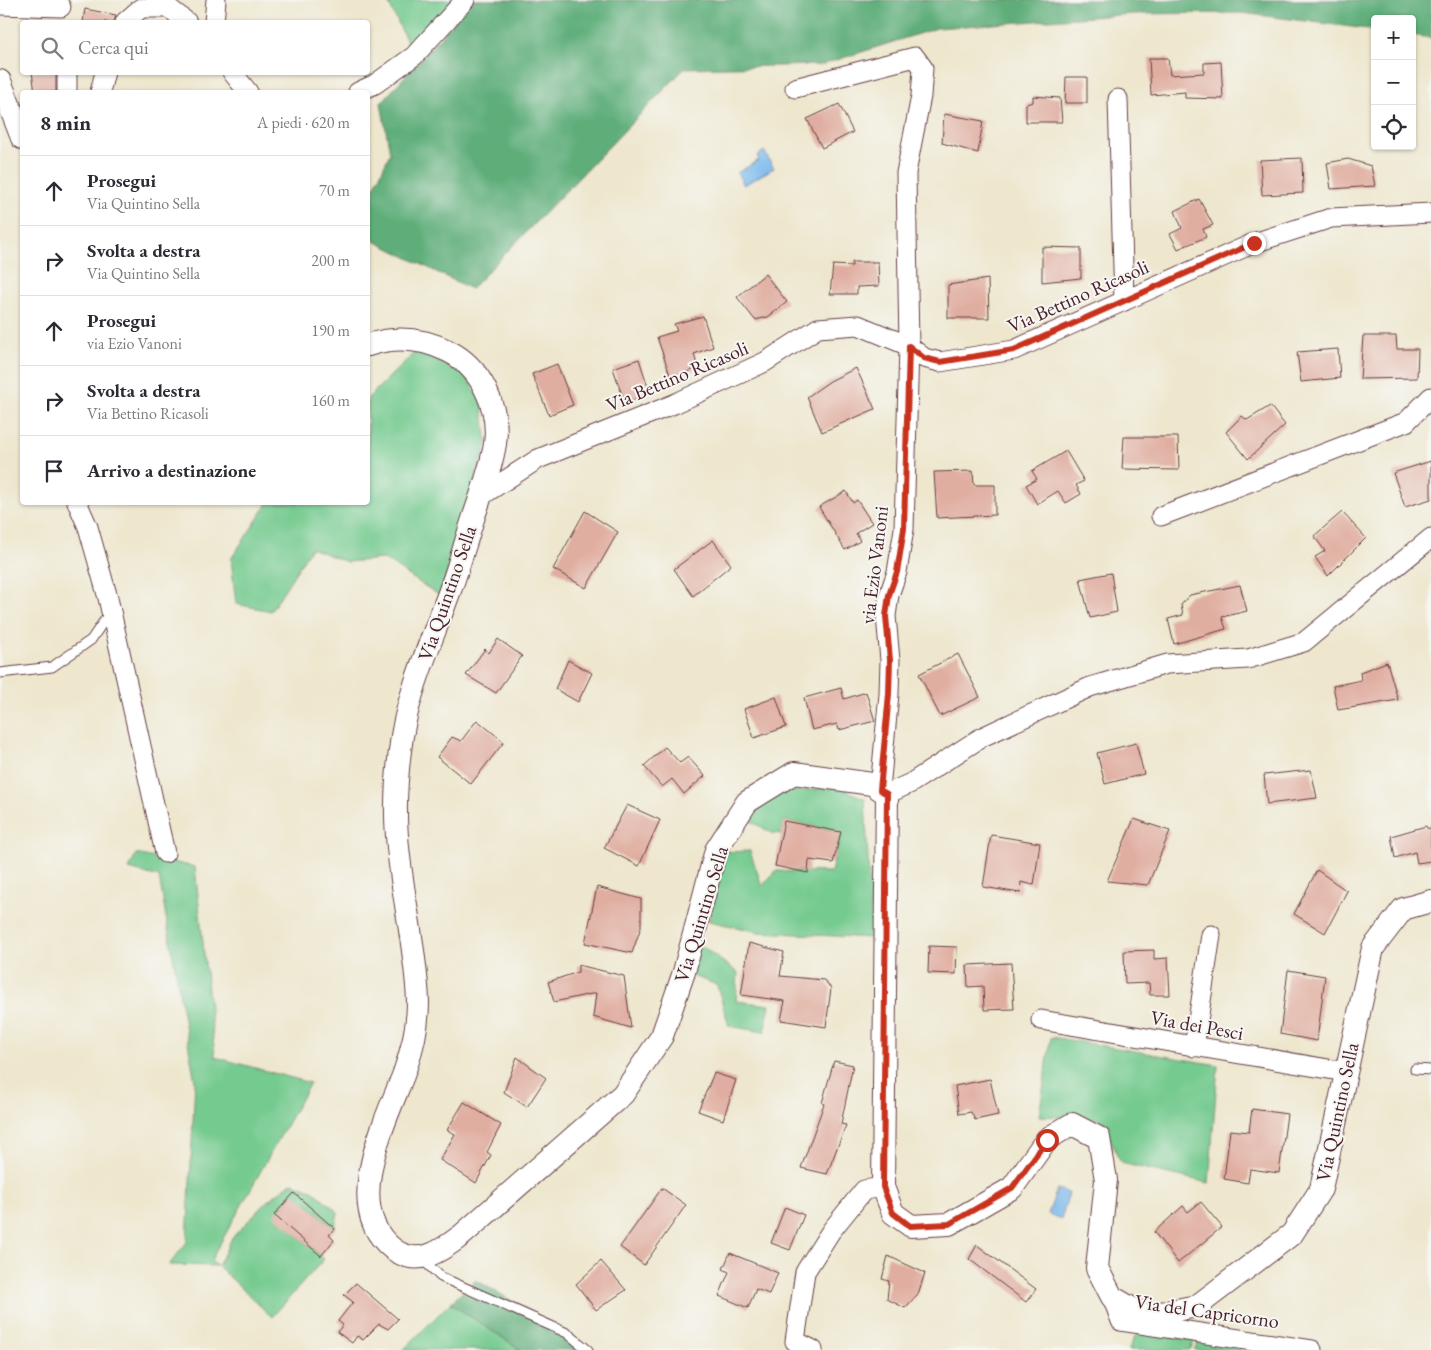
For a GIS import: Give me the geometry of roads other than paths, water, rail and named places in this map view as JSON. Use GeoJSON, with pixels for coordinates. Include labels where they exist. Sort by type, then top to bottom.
{"type":"FeatureCollection","features":[{"type":"Feature","properties":{"kind":"street"},"geometry":{"type":"LineString","coordinates":[[214,20],[216,0]]}},
{"type":"Feature","properties":{"kind":"street"},"geometry":{"type":"LineString","coordinates":[[362,90],[375,84],[414,56],[465,0]]}},
{"type":"Feature","properties":{"kind":"street"},"geometry":{"type":"LineString","coordinates":[[0,5],[62,10]]}},
{"type":"Feature","properties":{"kind":"street"},"geometry":{"type":"LineString","coordinates":[[127,20],[141,8],[169,8],[184,20]]}},
{"type":"Feature","properties":{"kind":"street","name":"via Ezio Vanoni"},"geometry":{"type":"LineString","coordinates":[[795,88],[915,57],[923,68],[921,96],[906,173],[909,346],[904,529],[897,572],[889,595],[886,616],[890,660],[884,792]]}},
{"type":"Feature","properties":{"kind":"street"},"geometry":{"type":"LineString","coordinates":[[67,75],[67,90]]}},
{"type":"Feature","properties":{"kind":"street"},"geometry":{"type":"LineString","coordinates":[[100,90],[104,75]]}},
{"type":"Feature","properties":{"kind":"street"},"geometry":{"type":"LineString","coordinates":[[234,75],[246,90]]}},
{"type":"Feature","properties":{"kind":"street"},"geometry":{"type":"LineString","coordinates":[[0,81],[20,133]]}},
{"type":"Feature","properties":{"kind":"street"},"geometry":{"type":"LineString","coordinates":[[1118,99],[1124,301]]}},
{"type":"Feature","properties":{"kind":"street","name":"Via Bettino Ricasoli"},"geometry":{"type":"LineString","coordinates":[[481,496],[538,459],[674,404],[765,362],[818,328],[858,325],[909,346],[924,358],[940,362],[1014,350],[1254,243],[1331,218],[1431,213]]}},
{"type":"Feature","properties":{"kind":"street","name":"Via Quintino Sella"},"geometry":{"type":"LineString","coordinates":[[370,344],[383,340],[423,340],[457,355],[478,376],[485,386],[495,419],[495,444],[481,496],[405,720],[397,777],[397,839],[413,951],[417,1021],[404,1072],[381,1130],[369,1177],[370,1203],[374,1227],[382,1238],[405,1257],[422,1259],[444,1249],[623,1094],[662,1036],[684,972],[716,850],[746,802],[794,773],[872,784],[884,792]]}},
{"type":"Feature","properties":{"kind":"street"},"geometry":{"type":"LineString","coordinates":[[1161,516],[1406,422],[1431,397]]}},
{"type":"Feature","properties":{"kind":"street"},"geometry":{"type":"LineString","coordinates":[[78,505],[88,527],[110,612],[165,853]]}},
{"type":"Feature","properties":{"kind":"street"},"geometry":{"type":"LineString","coordinates":[[1112,1297],[1097,1268],[1106,1180],[1099,1138],[1072,1124],[1047,1140],[1012,1188],[949,1224],[910,1226],[893,1213],[883,1187],[884,792],[911,783],[982,737],[1090,686],[1167,664],[1248,659],[1304,642],[1431,538]]}},
{"type":"Feature","properties":{"kind":"street"},"geometry":{"type":"LineString","coordinates":[[1356,599],[1431,556]]}},
{"type":"Feature","properties":{"kind":"street","name":"Via Quintino Sella"},"geometry":{"type":"LineString","coordinates":[[1112,1297],[1145,1316],[1197,1306],[1292,1234],[1321,1189],[1373,948],[1403,909],[1431,901]]}},
{"type":"Feature","properties":{"kind":"street"},"geometry":{"type":"LineString","coordinates":[[1194,1047],[1211,935]]}},
{"type":"Feature","properties":{"kind":"street","name":"Via dei Pesci"},"geometry":{"type":"LineString","coordinates":[[1041,1020],[1346,1072]]}},
{"type":"Feature","properties":{"kind":"street"},"geometry":{"type":"LineString","coordinates":[[814,1350],[795,1341],[805,1272],[831,1230],[864,1190],[883,1187]]}},
{"type":"Feature","properties":{"kind":"street","name":"Via del Capricorno"},"geometry":{"type":"LineString","coordinates":[[1112,1297],[1121,1321],[1312,1350]]}},
{"type":"Feature","properties":{"kind":"lane"},"geometry":{"type":"LineString","coordinates":[[0,673],[52,667],[91,640],[110,612]]}},
{"type":"Feature","properties":{"kind":"lane"},"geometry":{"type":"LineString","coordinates":[[1415,1069],[1431,1070]]}},
{"type":"Feature","properties":{"kind":"lane"},"geometry":{"type":"LineString","coordinates":[[422,1259],[441,1277],[567,1333],[588,1350]]}},
{"type":"Feature","properties":{"kind":"water"},"geometry":{"type":"Polygon","coordinates":[[[764,151],[774,168],[744,185],[737,173],[759,160],[757,156],[764,151]]]}},
{"type":"Feature","properties":{"kind":"water"},"geometry":{"type":"Polygon","coordinates":[[[1057,1189],[1069,1193],[1061,1219],[1048,1214],[1057,1189]]]}}]}
